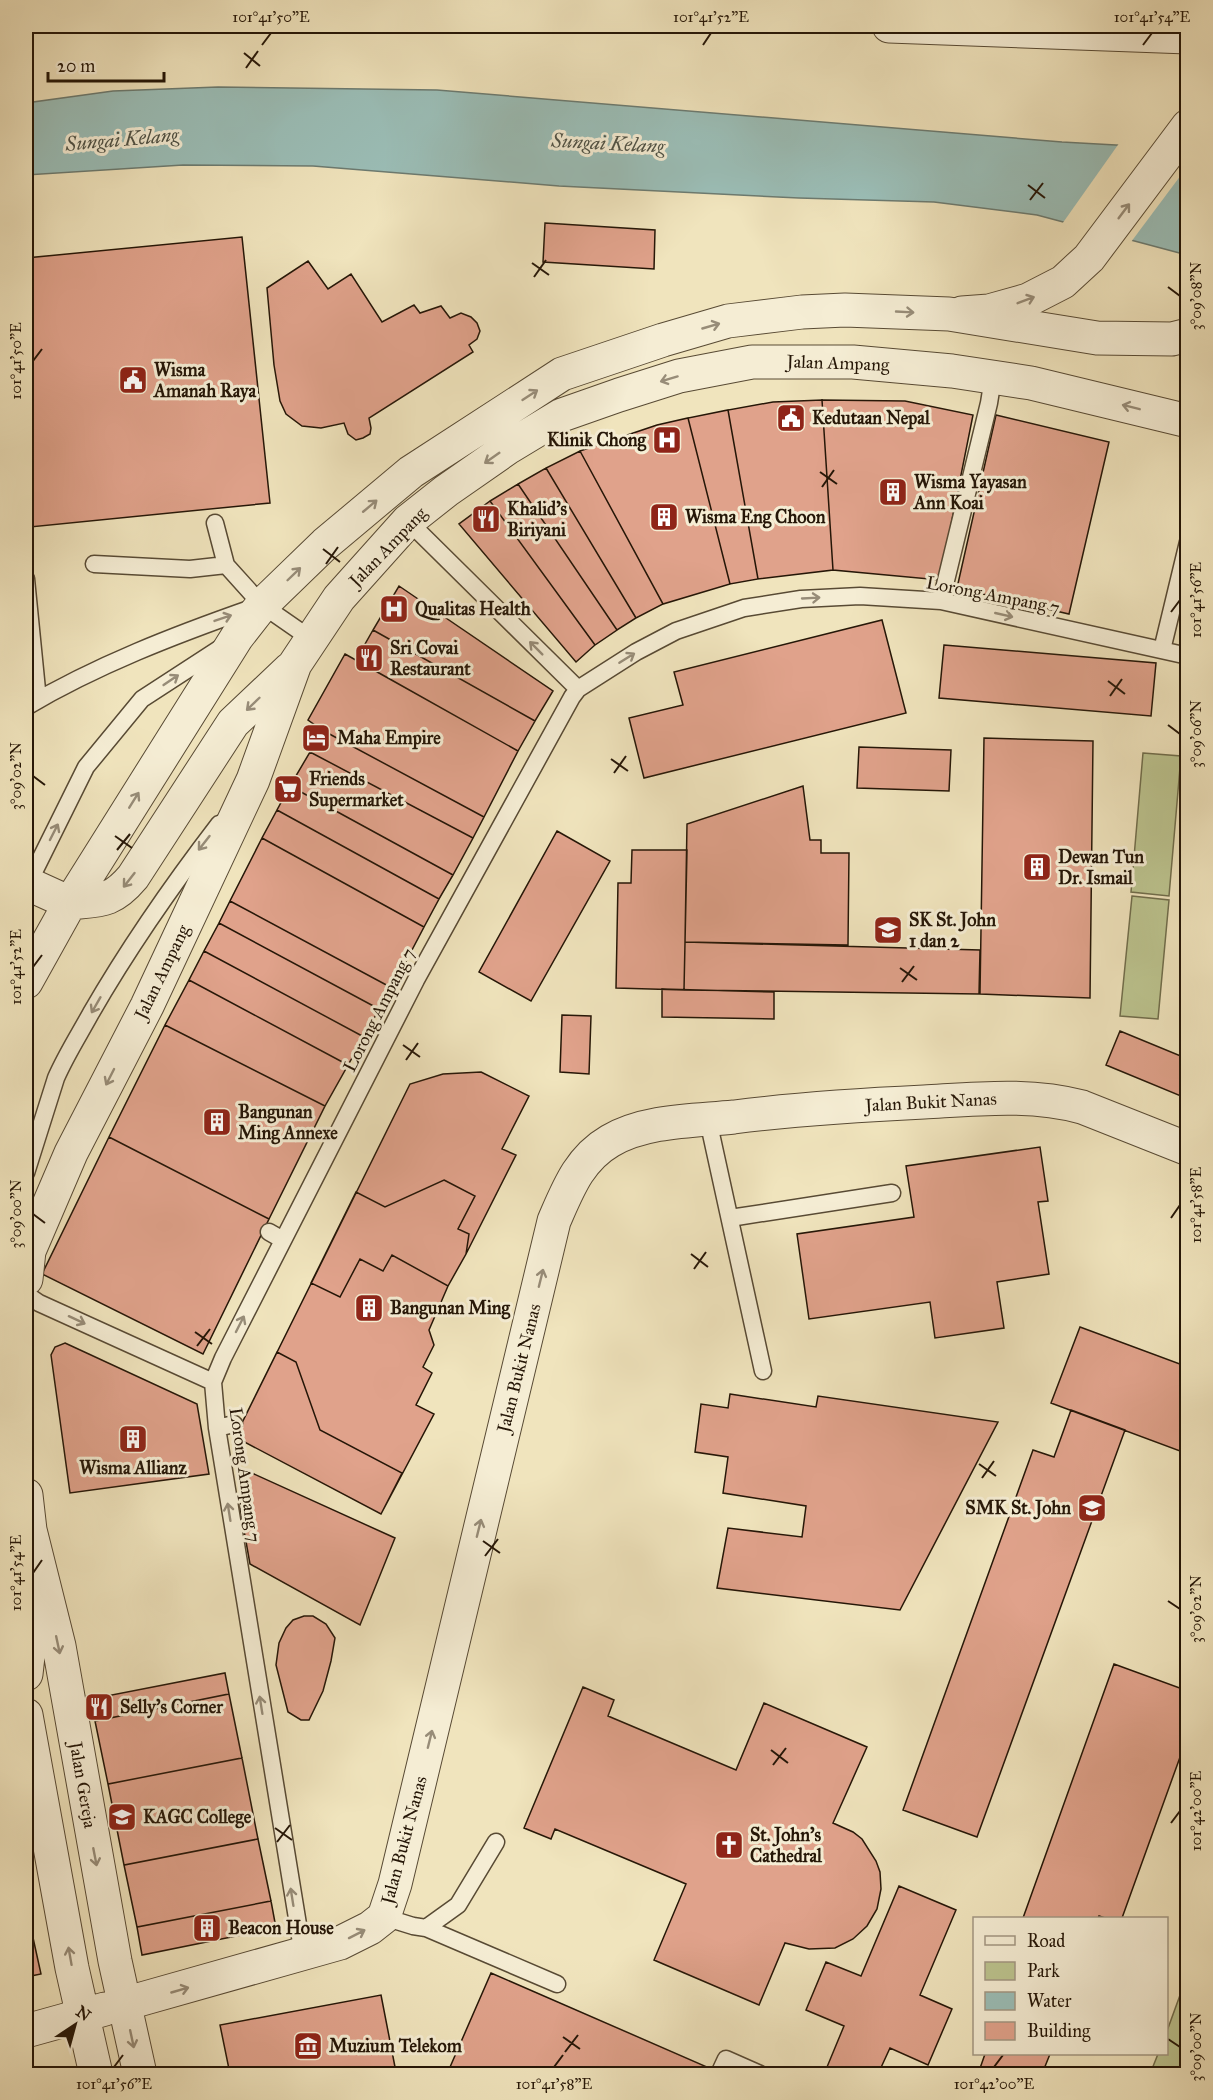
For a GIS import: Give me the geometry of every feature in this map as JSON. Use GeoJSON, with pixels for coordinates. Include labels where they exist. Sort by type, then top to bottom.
{"type":"FeatureCollection","features":[{"type":"Feature","properties":{"kind":"street"},"geometry":{"type":"LineString","coordinates":[[890,26],[1188,37]]}},
{"type":"Feature","properties":{"kind":"street"},"geometry":{"type":"LineString","coordinates":[[949,314],[989,311],[1028,300],[1063,282],[1089,258],[1188,126]]}},
{"type":"Feature","properties":{"kind":"street","name":"Jalan Ampang"},"geometry":{"type":"LineString","coordinates":[[26,982],[70,903],[237,637],[262,605],[326,544],[411,472],[562,374],[728,321],[802,312],[846,310],[949,314],[1097,338],[1172,339],[1188,335]]}},
{"type":"Feature","properties":{"kind":"street","name":"Jalan Ampang"},"geometry":{"type":"LineString","coordinates":[[27,1258],[71,1153],[147,1006],[253,780],[303,651],[339,598],[408,521],[446,491],[508,447],[562,415],[679,376],[752,362],[811,361],[904,365],[1031,383],[1188,421]]}},
{"type":"Feature","properties":{"kind":"street"},"geometry":{"type":"LineString","coordinates":[[27,883],[70,903],[102,900],[120,891],[133,877],[233,723],[303,651]]}},
{"type":"Feature","properties":{"kind":"street","name":"Jalan Bukit Nanas"},"geometry":{"type":"LineString","coordinates":[[26,2031],[340,1943],[370,1928],[384,1917],[400,1862],[554,1221],[580,1167],[610,1141],[629,1132],[655,1126],[807,1108],[1004,1097],[1066,1103],[1082,1107],[1188,1149]]}},
{"type":"Feature","properties":{"kind":"street","name":"Jalan Gereja"},"geometry":{"type":"LineString","coordinates":[[26,1495],[39,1568],[59,1646],[90,1828],[140,2074]]}},
{"type":"Feature","properties":{"kind":"street"},"geometry":{"type":"LineString","coordinates":[[26,1674],[39,1568]]}},
{"type":"Feature","properties":{"kind":"street"},"geometry":{"type":"LineString","coordinates":[[26,1715],[82,2014],[96,2074]]}},
{"type":"Feature","properties":{"kind":"lane"},"geometry":{"type":"LineString","coordinates":[[941,601],[993,378]]}},
{"type":"Feature","properties":{"kind":"lane"},"geometry":{"type":"LineString","coordinates":[[408,521],[578,689]]}},
{"type":"Feature","properties":{"kind":"lane"},"geometry":{"type":"LineString","coordinates":[[215,523],[226,565],[303,651]]}},
{"type":"Feature","properties":{"kind":"lane"},"geometry":{"type":"LineString","coordinates":[[1162,650],[1188,542]]}},
{"type":"Feature","properties":{"kind":"lane"},"geometry":{"type":"LineString","coordinates":[[94,564],[190,569],[226,565]]}},
{"type":"Feature","properties":{"kind":"lane"},"geometry":{"type":"LineString","coordinates":[[26,579],[32,703],[163,639],[262,605]]}},
{"type":"Feature","properties":{"kind":"lane","name":"Lorong Ampang 7"},"geometry":{"type":"LineString","coordinates":[[303,1954],[217,1428],[213,1383],[217,1355],[276,1236],[572,697],[578,689],[636,652],[676,631],[744,608],[801,599],[860,596],[941,601],[1188,656]]}},
{"type":"Feature","properties":{"kind":"lane"},"geometry":{"type":"LineString","coordinates":[[27,883],[86,767],[142,699],[237,637]]}},
{"type":"Feature","properties":{"kind":"lane"},"geometry":{"type":"LineString","coordinates":[[26,1173],[56,1078],[105,988],[184,869],[253,780]]}},
{"type":"Feature","properties":{"kind":"lane"},"geometry":{"type":"LineString","coordinates":[[708,1120],[763,1371]]}},
{"type":"Feature","properties":{"kind":"lane"},"geometry":{"type":"LineString","coordinates":[[730,1218],[892,1193]]}},
{"type":"Feature","properties":{"kind":"lane"},"geometry":{"type":"LineString","coordinates":[[26,1294],[39,1303],[213,1383]]}},
{"type":"Feature","properties":{"kind":"lane"},"geometry":{"type":"LineString","coordinates":[[217,1428],[234,1424]]}},
{"type":"Feature","properties":{"kind":"lane"},"geometry":{"type":"LineString","coordinates":[[426,1928],[458,1905],[496,1842]]}},
{"type":"Feature","properties":{"kind":"lane"},"geometry":{"type":"LineString","coordinates":[[384,1917],[426,1928],[557,1984]]}},
{"type":"Feature","properties":{"kind":"lane"},"geometry":{"type":"LineString","coordinates":[[719,2074],[726,2059],[760,2074]]}},
{"type":"Feature","properties":{"kind":"green space"},"geometry":{"type":"Polygon","coordinates":[[[1143,753],[1181,756],[1169,896],[1131,892],[1143,753]]]}},
{"type":"Feature","properties":{"kind":"green space"},"geometry":{"type":"Polygon","coordinates":[[[1132,896],[1169,900],[1158,1019],[1120,1016],[1132,896]]]}},
{"type":"Feature","properties":{"kind":"green space"},"geometry":{"type":"Polygon","coordinates":[[[1187,964],[1188,1030],[1183,1028],[1187,964]]]}},
{"type":"Feature","properties":{"kind":"green space"},"geometry":{"type":"Polygon","coordinates":[[[1187,1976],[1187,2074],[1150,2074],[1158,2055],[1168,2055],[1168,2028],[1187,1976]]]}},
{"type":"Feature","properties":{"kind":"water","name":"Sungai Kelang"},"geometry":{"type":"Polygon","coordinates":[[[218,87],[437,90],[1062,142],[1187,149],[1187,255],[1037,215],[934,202],[559,186],[313,166],[183,165],[26,175],[26,103],[113,91],[218,87]]]}},
{"type":"Feature","properties":{"kind":"pier"},"geometry":{"type":"Polygon","coordinates":[[[1120,142],[1188,146],[1187,167],[1131,242],[1062,224],[1120,142]]]}},
{"type":"Feature","properties":{"kind":"building"},"geometry":{"type":"Polygon","coordinates":[[[545,223],[655,230],[654,269],[543,262],[545,223]]]}},
{"type":"Feature","properties":{"kind":"building"},"geometry":{"type":"Polygon","coordinates":[[[242,237],[270,503],[30,527],[26,487],[26,258],[242,237]]]}},
{"type":"Feature","properties":{"kind":"building"},"geometry":{"type":"Polygon","coordinates":[[[308,261],[328,289],[351,274],[382,322],[414,305],[420,313],[441,306],[450,318],[461,313],[471,317],[477,323],[480,331],[477,339],[469,345],[473,352],[369,418],[370,434],[363,438],[356,440],[348,434],[344,423],[321,428],[302,426],[286,414],[280,401],[274,365],[267,288],[308,261]]]}},
{"type":"Feature","properties":{"kind":"building"},"geometry":{"type":"Polygon","coordinates":[[[822,400],[833,570],[758,579],[728,410],[773,402],[822,400]]]}},
{"type":"Feature","properties":{"kind":"building","name":"Wisma Yayasan Ann Koai"},"geometry":{"type":"Polygon","coordinates":[[[822,400],[905,401],[973,415],[940,580],[833,570],[822,400]]]}},
{"type":"Feature","properties":{"kind":"building"},"geometry":{"type":"Polygon","coordinates":[[[728,410],[758,579],[730,584],[688,418],[728,410]]]}},
{"type":"Feature","properties":{"kind":"building"},"geometry":{"type":"Polygon","coordinates":[[[996,415],[1109,442],[1069,614],[957,588],[996,415]]]}},
{"type":"Feature","properties":{"kind":"building","name":"Wisma Eng Choon"},"geometry":{"type":"Polygon","coordinates":[[[688,418],[730,584],[663,604],[580,451],[657,425],[688,418]]]}},
{"type":"Feature","properties":{"kind":"building"},"geometry":{"type":"Polygon","coordinates":[[[580,451],[663,604],[636,618],[546,468],[580,451]]]}},
{"type":"Feature","properties":{"kind":"building"},"geometry":{"type":"Polygon","coordinates":[[[546,468],[636,618],[617,630],[518,484],[546,468]]]}},
{"type":"Feature","properties":{"kind":"building"},"geometry":{"type":"Polygon","coordinates":[[[518,484],[617,630],[595,645],[490,501],[518,484]]]}},
{"type":"Feature","properties":{"kind":"building"},"geometry":{"type":"Polygon","coordinates":[[[490,501],[595,645],[576,662],[459,524],[490,501]]]}},
{"type":"Feature","properties":{"kind":"building"},"geometry":{"type":"Polygon","coordinates":[[[1188,571],[1188,604],[1180,602],[1188,571]]]}},
{"type":"Feature","properties":{"kind":"building"},"geometry":{"type":"Polygon","coordinates":[[[399,586],[553,691],[535,721],[373,630],[399,586]]]}},
{"type":"Feature","properties":{"kind":"building"},"geometry":{"type":"Polygon","coordinates":[[[882,620],[906,713],[644,778],[629,718],[683,705],[674,672],[882,620]]]}},
{"type":"Feature","properties":{"kind":"building"},"geometry":{"type":"Polygon","coordinates":[[[373,630],[535,721],[518,751],[356,660],[373,630]]]}},
{"type":"Feature","properties":{"kind":"building"},"geometry":{"type":"Polygon","coordinates":[[[944,645],[1156,663],[1151,716],[939,698],[944,645]]]}},
{"type":"Feature","properties":{"kind":"building"},"geometry":{"type":"Polygon","coordinates":[[[345,654],[518,751],[484,817],[322,730],[308,720],[345,654]]]}},
{"type":"Feature","properties":{"kind":"building"},"geometry":{"type":"Polygon","coordinates":[[[322,730],[484,817],[473,838],[310,752],[322,730]]]}},
{"type":"Feature","properties":{"kind":"building","name":"Dewan Tun Dr. Ismail"},"geometry":{"type":"Polygon","coordinates":[[[984,738],[1093,741],[1090,998],[980,994],[984,738]]]}},
{"type":"Feature","properties":{"kind":"building"},"geometry":{"type":"Polygon","coordinates":[[[859,747],[951,750],[949,791],[857,788],[859,747]]]}},
{"type":"Feature","properties":{"kind":"building"},"geometry":{"type":"Polygon","coordinates":[[[310,752],[473,838],[453,875],[290,786],[310,752]]]}},
{"type":"Feature","properties":{"kind":"building"},"geometry":{"type":"Polygon","coordinates":[[[290,786],[453,875],[439,899],[277,810],[290,786]]]}},
{"type":"Feature","properties":{"kind":"building"},"geometry":{"type":"Polygon","coordinates":[[[803,786],[810,840],[821,840],[821,853],[849,853],[848,945],[685,942],[687,824],[803,786]]]}},
{"type":"Feature","properties":{"kind":"building"},"geometry":{"type":"Polygon","coordinates":[[[277,810],[439,899],[424,927],[262,838],[277,810]]]}},
{"type":"Feature","properties":{"kind":"building"},"geometry":{"type":"Polygon","coordinates":[[[557,831],[610,861],[531,1001],[479,972],[557,831]]]}},
{"type":"Feature","properties":{"kind":"building"},"geometry":{"type":"Polygon","coordinates":[[[262,838],[424,927],[392,988],[230,901],[262,838]]]}},
{"type":"Feature","properties":{"kind":"building"},"geometry":{"type":"Polygon","coordinates":[[[632,850],[687,850],[684,990],[616,988],[618,883],[631,883],[632,850]]]}},
{"type":"Feature","properties":{"kind":"building"},"geometry":{"type":"Polygon","coordinates":[[[230,901],[392,988],[379,1009],[219,923],[230,901]]]}},
{"type":"Feature","properties":{"kind":"building"},"geometry":{"type":"Polygon","coordinates":[[[219,923],[379,1009],[364,1037],[204,951],[219,923]]]}},
{"type":"Feature","properties":{"kind":"building"},"geometry":{"type":"Polygon","coordinates":[[[685,942],[980,950],[979,994],[684,990],[685,942]]]}},
{"type":"Feature","properties":{"kind":"building"},"geometry":{"type":"Polygon","coordinates":[[[204,951],[364,1037],[348,1065],[189,980],[204,951]]]}},
{"type":"Feature","properties":{"kind":"building"},"geometry":{"type":"Polygon","coordinates":[[[189,980],[348,1065],[325,1106],[165,1025],[189,980]]]}},
{"type":"Feature","properties":{"kind":"building"},"geometry":{"type":"Polygon","coordinates":[[[662,989],[774,992],[774,1019],[662,1017],[662,989]]]}},
{"type":"Feature","properties":{"kind":"building"},"geometry":{"type":"Polygon","coordinates":[[[562,1015],[591,1016],[589,1074],[560,1072],[562,1015]]]}},
{"type":"Feature","properties":{"kind":"building","name":"Bangunan Ming Annexe"},"geometry":{"type":"Polygon","coordinates":[[[165,1025],[325,1106],[269,1219],[109,1137],[165,1025]]]}},
{"type":"Feature","properties":{"kind":"building"},"geometry":{"type":"Polygon","coordinates":[[[1120,1031],[1188,1059],[1188,1099],[1106,1065],[1120,1031]]]}},
{"type":"Feature","properties":{"kind":"building","name":"Bangunan Ming"},"geometry":{"type":"Polygon","coordinates":[[[481,1072],[529,1096],[502,1149],[516,1155],[448,1286],[429,1330],[434,1345],[423,1367],[432,1373],[416,1405],[434,1414],[381,1514],[235,1437],[410,1084],[443,1074],[481,1072]]]}},
{"type":"Feature","properties":{"kind":"building"},"geometry":{"type":"Polygon","coordinates":[[[109,1137],[269,1219],[203,1354],[42,1274],[109,1137]]]}},
{"type":"Feature","properties":{"kind":"building"},"geometry":{"type":"Polygon","coordinates":[[[1040,1147],[1048,1201],[1038,1202],[1049,1274],[997,1282],[1004,1328],[935,1338],[930,1302],[809,1319],[797,1234],[914,1217],[906,1166],[1040,1147]]]}},
{"type":"Feature","properties":{"kind":"building"},"geometry":{"type":"Polygon","coordinates":[[[444,1180],[475,1196],[458,1229],[469,1234],[466,1254],[448,1286],[392,1255],[383,1271],[360,1259],[340,1297],[311,1283],[356,1192],[385,1207],[444,1180]]]}},
{"type":"Feature","properties":{"kind":"building"},"geometry":{"type":"Polygon","coordinates":[[[444,1180],[475,1196],[458,1229],[469,1234],[466,1254],[448,1286],[392,1255],[383,1271],[360,1259],[340,1297],[311,1283],[356,1192],[385,1207],[444,1180]]]}},
{"type":"Feature","properties":{"kind":"building"},"geometry":{"type":"Polygon","coordinates":[[[1080,1327],[1188,1367],[1188,1454],[1051,1403],[1080,1327]]]}},
{"type":"Feature","properties":{"kind":"building","name":"Wisma Allianz"},"geometry":{"type":"Polygon","coordinates":[[[65,1343],[197,1404],[209,1474],[70,1493],[51,1355],[55,1347],[65,1343]]]}},
{"type":"Feature","properties":{"kind":"building"},"geometry":{"type":"Polygon","coordinates":[[[277,1352],[296,1362],[320,1430],[402,1473],[381,1514],[235,1437],[277,1352]]]}},
{"type":"Feature","properties":{"kind":"building"},"geometry":{"type":"Polygon","coordinates":[[[277,1352],[296,1362],[320,1430],[402,1473],[381,1514],[235,1437],[277,1352]]]}},
{"type":"Feature","properties":{"kind":"building"},"geometry":{"type":"Polygon","coordinates":[[[730,1394],[816,1407],[818,1396],[998,1422],[900,1610],[717,1588],[728,1528],[802,1537],[806,1506],[723,1493],[728,1457],[695,1452],[701,1404],[728,1408],[730,1394]]]}},
{"type":"Feature","properties":{"kind":"building"},"geometry":{"type":"Polygon","coordinates":[[[1071,1410],[1125,1430],[977,1837],[903,1810],[1033,1450],[1054,1457],[1071,1410]]]}},
{"type":"Feature","properties":{"kind":"building"},"geometry":{"type":"Polygon","coordinates":[[[243,1469],[395,1538],[360,1625],[250,1564],[240,1508],[243,1469]]]}},
{"type":"Feature","properties":{"kind":"building"},"geometry":{"type":"Polygon","coordinates":[[[313,1616],[326,1624],[335,1638],[323,1691],[309,1720],[301,1720],[288,1712],[276,1665],[279,1643],[286,1628],[293,1620],[313,1616]]]}},
{"type":"Feature","properties":{"kind":"building"},"geometry":{"type":"Polygon","coordinates":[[[1114,1664],[1188,1691],[1188,1735],[1122,1917],[1023,1917],[1114,1664]]]}},
{"type":"Feature","properties":{"kind":"building"},"geometry":{"type":"Polygon","coordinates":[[[225,1673],[229,1694],[95,1721],[91,1699],[225,1673]]]}},
{"type":"Feature","properties":{"kind":"building","name":"St. John's Cathedral"},"geometry":{"type":"Polygon","coordinates":[[[583,1687],[614,1700],[608,1716],[736,1770],[764,1703],[867,1747],[833,1823],[862,1839],[880,1872],[881,1889],[877,1909],[867,1926],[853,1939],[835,1948],[809,1949],[785,1943],[759,2005],[654,1960],[686,1884],[555,1829],[551,1839],[524,1828],[583,1687]]]}},
{"type":"Feature","properties":{"kind":"building"},"geometry":{"type":"Polygon","coordinates":[[[229,1694],[242,1758],[108,1784],[95,1721],[229,1694]]]}},
{"type":"Feature","properties":{"kind":"building"},"geometry":{"type":"Polygon","coordinates":[[[242,1758],[258,1839],[124,1865],[108,1784],[242,1758]]]}},
{"type":"Feature","properties":{"kind":"building"},"geometry":{"type":"Polygon","coordinates":[[[258,1839],[271,1901],[137,1927],[124,1865],[258,1839]]]}},
{"type":"Feature","properties":{"kind":"building"},"geometry":{"type":"Polygon","coordinates":[[[899,1886],[956,1910],[920,1995],[952,2009],[928,2065],[890,2048],[878,2074],[845,2074],[827,2067],[844,2026],[806,2010],[826,1962],[861,1976],[899,1886]]]}},
{"type":"Feature","properties":{"kind":"building","name":"Beacon House"},"geometry":{"type":"Polygon","coordinates":[[[271,1901],[276,1928],[142,1955],[137,1927],[271,1901]]]}},
{"type":"Feature","properties":{"kind":"building"},"geometry":{"type":"Polygon","coordinates":[[[28,1915],[41,1974],[26,1977],[26,1916],[28,1915]]]}},
{"type":"Feature","properties":{"kind":"building"},"geometry":{"type":"Polygon","coordinates":[[[491,1973],[707,2067],[703,2074],[447,2074],[491,1973]]]}},
{"type":"Feature","properties":{"kind":"building","name":"Muzium Telekom"},"geometry":{"type":"Polygon","coordinates":[[[381,1995],[395,2067],[357,2074],[230,2074],[220,2025],[381,1995]]]}},
{"type":"Feature","properties":{"kind":"building"},"geometry":{"type":"Polygon","coordinates":[[[985,2055],[1050,2055],[1042,2074],[978,2074],[985,2055]]]}},
{"type":"Feature","properties":{"kind":"place","name":"Wisma Amanah Raya"},"geometry":{"type":"Point","coordinates":[133,380]}},
{"type":"Feature","properties":{"kind":"place","name":"Kedutaan Nepal"},"geometry":{"type":"Point","coordinates":[791,418]}},
{"type":"Feature","properties":{"kind":"place","name":"Klinik Chong"},"geometry":{"type":"Point","coordinates":[667,440]}},
{"type":"Feature","properties":{"kind":"place","name":"Wisma Yayasan Ann Koai"},"geometry":{"type":"Point","coordinates":[893,492]}},
{"type":"Feature","properties":{"kind":"place","name":"Wisma Eng Choon"},"geometry":{"type":"Point","coordinates":[664,517]}},
{"type":"Feature","properties":{"kind":"place","name":"Khalid’s Biriyani"},"geometry":{"type":"Point","coordinates":[486,519]}},
{"type":"Feature","properties":{"kind":"place","name":"Qualitas Health"},"geometry":{"type":"Point","coordinates":[394,609]}},
{"type":"Feature","properties":{"kind":"place","name":"Sri Covai Restaurant"},"geometry":{"type":"Point","coordinates":[369,658]}},
{"type":"Feature","properties":{"kind":"place","name":"Maha Empire"},"geometry":{"type":"Point","coordinates":[316,738]}},
{"type":"Feature","properties":{"kind":"place","name":"Friends Supermarket"},"geometry":{"type":"Point","coordinates":[288,789]}},
{"type":"Feature","properties":{"kind":"place","name":"Dewan Tun Dr. Ismail"},"geometry":{"type":"Point","coordinates":[1037,867]}},
{"type":"Feature","properties":{"kind":"place","name":"SK St. John 1 dan 2"},"geometry":{"type":"Point","coordinates":[888,930]}},
{"type":"Feature","properties":{"kind":"place","name":"Bangunan Ming Annexe"},"geometry":{"type":"Point","coordinates":[217,1122]}},
{"type":"Feature","properties":{"kind":"place","name":"Bangunan Ming"},"geometry":{"type":"Point","coordinates":[369,1308]}},
{"type":"Feature","properties":{"kind":"place","name":"Wisma Allianz"},"geometry":{"type":"Point","coordinates":[133,1439]}},
{"type":"Feature","properties":{"kind":"place","name":"SMK St. John"},"geometry":{"type":"Point","coordinates":[1092,1508]}},
{"type":"Feature","properties":{"kind":"place","name":"Selly’s Corner"},"geometry":{"type":"Point","coordinates":[99,1707]}},
{"type":"Feature","properties":{"kind":"place","name":"KAGC College"},"geometry":{"type":"Point","coordinates":[122,1817]}},
{"type":"Feature","properties":{"kind":"place","name":"St. John's Cathedral"},"geometry":{"type":"Point","coordinates":[729,1845]}},
{"type":"Feature","properties":{"kind":"place","name":"Beacon House"},"geometry":{"type":"Point","coordinates":[207,1928]}},
{"type":"Feature","properties":{"kind":"place","name":"Muzium Telekom"},"geometry":{"type":"Point","coordinates":[308,2046]}}]}
